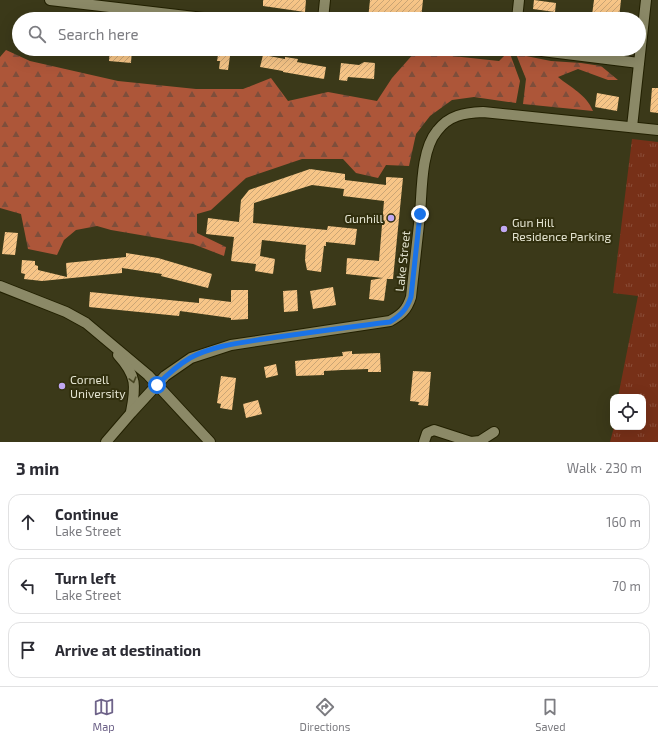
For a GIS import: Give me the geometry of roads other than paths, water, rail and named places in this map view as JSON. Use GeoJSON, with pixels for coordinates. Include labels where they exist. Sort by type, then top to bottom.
{"type":"FeatureCollection","features":[{"type":"Feature","properties":{"kind":"street"},"geometry":{"type":"LineString","coordinates":[[50,0],[152,12]]}},
{"type":"Feature","properties":{"kind":"street"},"geometry":{"type":"LineString","coordinates":[[324,12],[325,0]]}},
{"type":"Feature","properties":{"kind":"street"},"geometry":{"type":"LineString","coordinates":[[518,12],[519,0]]}},
{"type":"Feature","properties":{"kind":"street"},"geometry":{"type":"LineString","coordinates":[[645,12],[646,0]]}},
{"type":"Feature","properties":{"kind":"street"},"geometry":{"type":"LineString","coordinates":[[582,56],[639,63]]}},
{"type":"Feature","properties":{"kind":"street"},"geometry":{"type":"LineString","coordinates":[[632,127],[640,56]]}},
{"type":"Feature","properties":{"kind":"street","name":"Lake Street"},"geometry":{"type":"LineString","coordinates":[[106,442],[157,385],[177,367],[191,358],[231,345],[390,322],[401,315],[408,307],[411,297],[426,154],[436,132],[442,124],[454,116],[464,113],[483,112],[658,130]]}},
{"type":"Feature","properties":{"kind":"street"},"geometry":{"type":"LineString","coordinates":[[0,286],[66,312],[86,323],[142,370],[210,442]]}},
{"type":"Feature","properties":{"kind":"street"},"geometry":{"type":"LineString","coordinates":[[103,337],[125,363],[134,380],[134,394],[131,413]]}},
{"type":"Feature","properties":{"kind":"street"},"geometry":{"type":"LineString","coordinates":[[424,442],[427,433],[434,430],[442,431],[471,442],[480,441],[494,432]]}},
{"type":"Feature","properties":{"kind":"place","name":"Gunhill"},"geometry":{"type":"Point","coordinates":[391,218]}},
{"type":"Feature","properties":{"kind":"place","name":"Gun Hill Residence Parking"},"geometry":{"type":"Point","coordinates":[504,229]}},
{"type":"Feature","properties":{"kind":"place","name":"Cornell University"},"geometry":{"type":"Point","coordinates":[62,386]}}]}
